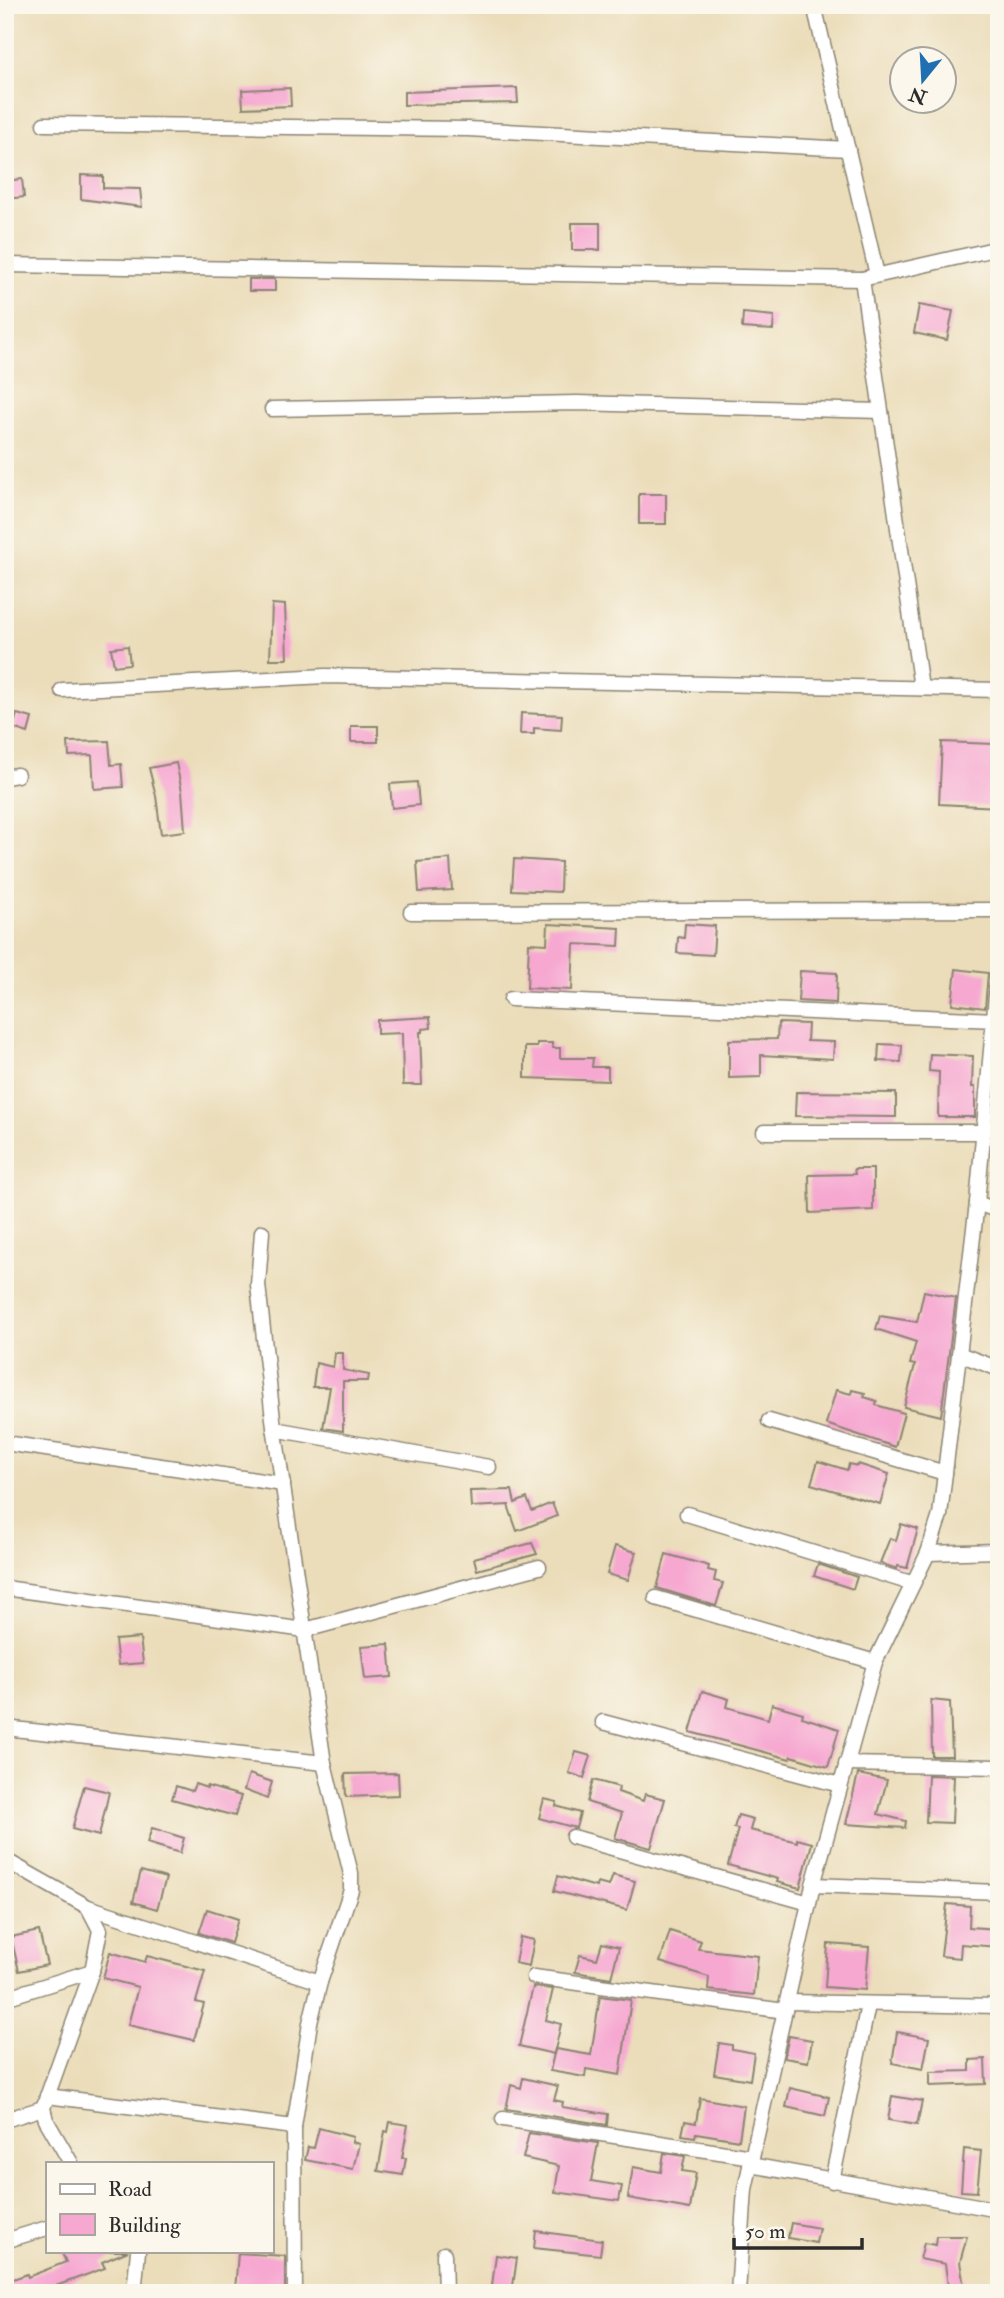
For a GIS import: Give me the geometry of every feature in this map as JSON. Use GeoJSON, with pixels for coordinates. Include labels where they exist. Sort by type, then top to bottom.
{"type":"FeatureCollection","features":[{"type":"Feature","properties":{"kind":"street"},"geometry":{"type":"LineString","coordinates":[[814,5],[877,275]]}},
{"type":"Feature","properties":{"kind":"street"},"geometry":{"type":"LineString","coordinates":[[44,124],[468,129],[848,149]]}},
{"type":"Feature","properties":{"kind":"street"},"geometry":{"type":"LineString","coordinates":[[5,265],[862,279],[999,247]]}},
{"type":"Feature","properties":{"kind":"street"},"geometry":{"type":"LineString","coordinates":[[862,279],[921,688]]}},
{"type":"Feature","properties":{"kind":"street"},"geometry":{"type":"LineString","coordinates":[[272,409],[577,403],[881,411]]}},
{"type":"Feature","properties":{"kind":"street"},"geometry":{"type":"LineString","coordinates":[[62,690],[324,676],[999,690]]}},
{"type":"Feature","properties":{"kind":"street"},"geometry":{"type":"LineString","coordinates":[[411,912],[999,910]]}},
{"type":"Feature","properties":{"kind":"street"},"geometry":{"type":"LineString","coordinates":[[738,2293],[745,2189],[813,1885],[875,1662],[911,1583],[928,1553],[940,1515],[996,1028],[999,963]]}},
{"type":"Feature","properties":{"kind":"street"},"geometry":{"type":"LineString","coordinates":[[511,999],[996,1028]]}},
{"type":"Feature","properties":{"kind":"street"},"geometry":{"type":"LineString","coordinates":[[764,1132],[984,1132]]}},
{"type":"Feature","properties":{"kind":"street"},"geometry":{"type":"LineString","coordinates":[[977,1203],[999,1211]]}},
{"type":"Feature","properties":{"kind":"street"},"geometry":{"type":"LineString","coordinates":[[262,1233],[258,1285],[274,1429],[324,1763],[351,1874],[351,1891],[320,1982],[310,2023],[294,2127],[295,2293]]}},
{"type":"Feature","properties":{"kind":"street"},"geometry":{"type":"LineString","coordinates":[[959,1354],[999,1369]]}},
{"type":"Feature","properties":{"kind":"street"},"geometry":{"type":"LineString","coordinates":[[769,1421],[945,1474]]}},
{"type":"Feature","properties":{"kind":"street"},"geometry":{"type":"LineString","coordinates":[[274,1429],[489,1467]]}},
{"type":"Feature","properties":{"kind":"street"},"geometry":{"type":"LineString","coordinates":[[5,1443],[283,1484]]}},
{"type":"Feature","properties":{"kind":"street"},"geometry":{"type":"LineString","coordinates":[[687,1514],[911,1583]]}},
{"type":"Feature","properties":{"kind":"street"},"geometry":{"type":"LineString","coordinates":[[928,1553],[999,1551]]}},
{"type":"Feature","properties":{"kind":"street"},"geometry":{"type":"LineString","coordinates":[[5,1588],[305,1630],[539,1567]]}},
{"type":"Feature","properties":{"kind":"street"},"geometry":{"type":"LineString","coordinates":[[656,1598],[875,1662]]}},
{"type":"Feature","properties":{"kind":"street"},"geometry":{"type":"LineString","coordinates":[[603,1722],[841,1785]]}},
{"type":"Feature","properties":{"kind":"street"},"geometry":{"type":"LineString","coordinates":[[5,1728],[324,1763]]}},
{"type":"Feature","properties":{"kind":"street"},"geometry":{"type":"LineString","coordinates":[[846,1764],[999,1767]]}},
{"type":"Feature","properties":{"kind":"street"},"geometry":{"type":"LineString","coordinates":[[573,1837],[809,1903]]}},
{"type":"Feature","properties":{"kind":"street"},"geometry":{"type":"LineString","coordinates":[[6,1863],[30,1872],[88,1908],[320,1982]]}},
{"type":"Feature","properties":{"kind":"street"},"geometry":{"type":"LineString","coordinates":[[813,1885],[999,1892]]}},
{"type":"Feature","properties":{"kind":"street"},"geometry":{"type":"LineString","coordinates":[[70,2162],[46,2120],[45,2102],[92,1971],[100,1930],[88,1908]]}},
{"type":"Feature","properties":{"kind":"street"},"geometry":{"type":"LineString","coordinates":[[5,1998],[92,1971]]}},
{"type":"Feature","properties":{"kind":"street"},"geometry":{"type":"LineString","coordinates":[[534,1977],[786,2006],[999,2006]]}},
{"type":"Feature","properties":{"kind":"street"},"geometry":{"type":"LineString","coordinates":[[832,2180],[868,2005]]}},
{"type":"Feature","properties":{"kind":"street"},"geometry":{"type":"LineString","coordinates":[[5,2120],[45,2102],[294,2127]]}},
{"type":"Feature","properties":{"kind":"street"},"geometry":{"type":"LineString","coordinates":[[503,2119],[751,2161],[832,2180],[999,2210]]}},
{"type":"Feature","properties":{"kind":"street"},"geometry":{"type":"LineString","coordinates":[[5,2241],[46,2228]]}},
{"type":"Feature","properties":{"kind":"street"},"geometry":{"type":"LineString","coordinates":[[134,2293],[138,2252]]}},
{"type":"Feature","properties":{"kind":"street"},"geometry":{"type":"LineString","coordinates":[[444,2254],[445,2293]]}},
{"type":"Feature","properties":{"kind":"building"},"geometry":{"type":"Polygon","coordinates":[[[290,88],[291,106],[243,108],[242,90],[290,88]]]}},
{"type":"Feature","properties":{"kind":"building"},"geometry":{"type":"Polygon","coordinates":[[[517,88],[518,103],[404,105],[404,92],[517,88]]]}},
{"type":"Feature","properties":{"kind":"building"},"geometry":{"type":"Polygon","coordinates":[[[81,175],[103,176],[103,188],[140,189],[142,207],[81,199],[81,175]]]}},
{"type":"Feature","properties":{"kind":"building"},"geometry":{"type":"Polygon","coordinates":[[[22,179],[24,197],[5,199],[5,181],[22,179]]]}},
{"type":"Feature","properties":{"kind":"building"},"geometry":{"type":"Polygon","coordinates":[[[572,223],[600,223],[600,250],[572,250],[572,223]]]}},
{"type":"Feature","properties":{"kind":"building"},"geometry":{"type":"Polygon","coordinates":[[[249,279],[275,279],[275,291],[249,291],[249,279]]]}},
{"type":"Feature","properties":{"kind":"building"},"geometry":{"type":"Polygon","coordinates":[[[919,305],[953,311],[947,340],[914,333],[919,305]]]}},
{"type":"Feature","properties":{"kind":"building"},"geometry":{"type":"Polygon","coordinates":[[[743,313],[774,316],[773,330],[742,328],[743,313]]]}},
{"type":"Feature","properties":{"kind":"building"},"geometry":{"type":"Polygon","coordinates":[[[639,494],[666,494],[666,524],[639,524],[639,494]]]}},
{"type":"Feature","properties":{"kind":"building"},"geometry":{"type":"Polygon","coordinates":[[[272,604],[285,605],[287,659],[270,659],[272,604]]]}},
{"type":"Feature","properties":{"kind":"building"},"geometry":{"type":"Polygon","coordinates":[[[128,646],[130,664],[114,666],[111,648],[128,646]]]}},
{"type":"Feature","properties":{"kind":"building"},"geometry":{"type":"Polygon","coordinates":[[[521,713],[562,715],[561,730],[534,728],[534,734],[520,734],[521,713]]]}},
{"type":"Feature","properties":{"kind":"building"},"geometry":{"type":"Polygon","coordinates":[[[17,714],[32,718],[28,733],[13,728],[17,714]]]}},
{"type":"Feature","properties":{"kind":"building"},"geometry":{"type":"Polygon","coordinates":[[[351,726],[378,726],[378,742],[351,742],[351,726]]]}},
{"type":"Feature","properties":{"kind":"building"},"geometry":{"type":"Polygon","coordinates":[[[109,741],[111,765],[121,764],[123,787],[94,789],[92,755],[69,756],[68,742],[109,741]]]}},
{"type":"Feature","properties":{"kind":"building"},"geometry":{"type":"Polygon","coordinates":[[[942,742],[994,744],[993,753],[999,753],[999,807],[939,804],[942,742]]]}},
{"type":"Feature","properties":{"kind":"building"},"geometry":{"type":"Polygon","coordinates":[[[176,763],[182,791],[185,831],[161,834],[149,768],[176,763]]]}},
{"type":"Feature","properties":{"kind":"building"},"geometry":{"type":"Polygon","coordinates":[[[417,782],[419,805],[392,808],[390,784],[417,782]]]}},
{"type":"Feature","properties":{"kind":"building"},"geometry":{"type":"Polygon","coordinates":[[[450,859],[452,890],[419,892],[417,862],[450,859]]]}},
{"type":"Feature","properties":{"kind":"building"},"geometry":{"type":"Polygon","coordinates":[[[514,859],[561,862],[560,892],[512,890],[514,859]]]}},
{"type":"Feature","properties":{"kind":"building"},"geometry":{"type":"Polygon","coordinates":[[[548,924],[620,928],[619,946],[574,944],[572,990],[527,988],[529,943],[547,944],[548,924]]]}},
{"type":"Feature","properties":{"kind":"building"},"geometry":{"type":"Polygon","coordinates":[[[685,924],[715,926],[713,955],[677,953],[678,937],[684,938],[685,924]]]}},
{"type":"Feature","properties":{"kind":"building"},"geometry":{"type":"Polygon","coordinates":[[[956,969],[988,973],[985,1008],[952,1004],[956,969]]]}},
{"type":"Feature","properties":{"kind":"building"},"geometry":{"type":"Polygon","coordinates":[[[800,971],[837,973],[836,1003],[798,1001],[800,971]]]}},
{"type":"Feature","properties":{"kind":"building"},"geometry":{"type":"Polygon","coordinates":[[[430,1017],[431,1028],[420,1032],[422,1085],[403,1085],[402,1033],[377,1034],[377,1020],[430,1017]]]}},
{"type":"Feature","properties":{"kind":"building"},"geometry":{"type":"Polygon","coordinates":[[[778,1023],[808,1024],[807,1041],[834,1042],[833,1059],[761,1055],[761,1077],[729,1078],[729,1040],[777,1039],[778,1023]]]}},
{"type":"Feature","properties":{"kind":"building"},"geometry":{"type":"Polygon","coordinates":[[[537,1043],[552,1043],[552,1048],[560,1048],[560,1058],[593,1058],[592,1067],[608,1067],[608,1081],[525,1078],[525,1047],[537,1047],[537,1043]]]}},
{"type":"Feature","properties":{"kind":"building"},"geometry":{"type":"Polygon","coordinates":[[[879,1044],[902,1045],[901,1062],[878,1061],[879,1044]]]}},
{"type":"Feature","properties":{"kind":"building"},"geometry":{"type":"Polygon","coordinates":[[[930,1054],[973,1056],[975,1117],[938,1117],[939,1072],[929,1071],[930,1054]]]}},
{"type":"Feature","properties":{"kind":"building"},"geometry":{"type":"Polygon","coordinates":[[[796,1092],[896,1093],[896,1117],[795,1116],[796,1092]]]}},
{"type":"Feature","properties":{"kind":"building"},"geometry":{"type":"Polygon","coordinates":[[[854,1169],[873,1169],[873,1210],[810,1213],[809,1175],[855,1174],[854,1169]]]}},
{"type":"Feature","properties":{"kind":"building"},"geometry":{"type":"Polygon","coordinates":[[[924,1291],[956,1298],[941,1416],[904,1407],[915,1365],[910,1364],[916,1342],[876,1329],[880,1316],[917,1322],[924,1291]]]}},
{"type":"Feature","properties":{"kind":"building"},"geometry":{"type":"Polygon","coordinates":[[[335,1353],[343,1353],[343,1370],[369,1375],[368,1381],[343,1381],[343,1431],[323,1428],[330,1387],[313,1387],[316,1363],[333,1367],[335,1353]]]}},
{"type":"Feature","properties":{"kind":"building"},"geometry":{"type":"Polygon","coordinates":[[[836,1390],[851,1394],[852,1390],[865,1393],[864,1397],[877,1401],[876,1405],[904,1413],[895,1447],[826,1424],[836,1390]]]}},
{"type":"Feature","properties":{"kind":"building"},"geometry":{"type":"Polygon","coordinates":[[[818,1461],[847,1470],[849,1464],[858,1464],[889,1474],[880,1504],[811,1484],[818,1461]]]}},
{"type":"Feature","properties":{"kind":"building"},"geometry":{"type":"Polygon","coordinates":[[[512,1490],[515,1503],[527,1498],[532,1511],[552,1503],[557,1516],[517,1531],[508,1505],[471,1507],[470,1491],[512,1490]]]}},
{"type":"Feature","properties":{"kind":"building"},"geometry":{"type":"Polygon","coordinates":[[[901,1524],[918,1529],[907,1568],[898,1566],[897,1569],[880,1563],[890,1538],[896,1540],[901,1524]]]}},
{"type":"Feature","properties":{"kind":"building"},"geometry":{"type":"Polygon","coordinates":[[[532,1543],[537,1554],[477,1570],[474,1558],[532,1543]]]}},
{"type":"Feature","properties":{"kind":"building"},"geometry":{"type":"Polygon","coordinates":[[[615,1546],[636,1552],[628,1580],[607,1574],[615,1546]]]}},
{"type":"Feature","properties":{"kind":"building"},"geometry":{"type":"Polygon","coordinates":[[[666,1554],[709,1566],[708,1570],[716,1572],[714,1581],[723,1583],[716,1606],[657,1588],[666,1554]]]}},
{"type":"Feature","properties":{"kind":"building"},"geometry":{"type":"Polygon","coordinates":[[[818,1564],[857,1577],[853,1589],[814,1576],[818,1564]]]}},
{"type":"Feature","properties":{"kind":"building"},"geometry":{"type":"Polygon","coordinates":[[[140,1638],[143,1663],[118,1665],[115,1640],[140,1638]]]}},
{"type":"Feature","properties":{"kind":"building"},"geometry":{"type":"Polygon","coordinates":[[[389,1644],[392,1677],[365,1679],[361,1646],[389,1644]]]}},
{"type":"Feature","properties":{"kind":"building"},"geometry":{"type":"Polygon","coordinates":[[[702,1691],[729,1699],[727,1707],[768,1719],[772,1704],[803,1713],[802,1717],[839,1729],[828,1767],[690,1732],[702,1691]]]}},
{"type":"Feature","properties":{"kind":"building"},"geometry":{"type":"Polygon","coordinates":[[[931,1700],[950,1702],[952,1756],[932,1756],[931,1700]]]}},
{"type":"Feature","properties":{"kind":"building"},"geometry":{"type":"Polygon","coordinates":[[[576,1752],[591,1756],[584,1778],[569,1773],[576,1752]]]}},
{"type":"Feature","properties":{"kind":"building"},"geometry":{"type":"Polygon","coordinates":[[[398,1773],[399,1795],[346,1797],[345,1774],[398,1773]]]}},
{"type":"Feature","properties":{"kind":"building"},"geometry":{"type":"Polygon","coordinates":[[[249,1774],[272,1782],[267,1799],[244,1790],[249,1774]]]}},
{"type":"Feature","properties":{"kind":"building"},"geometry":{"type":"Polygon","coordinates":[[[858,1774],[887,1780],[878,1814],[906,1821],[905,1828],[846,1824],[858,1774]]]}},
{"type":"Feature","properties":{"kind":"building"},"geometry":{"type":"Polygon","coordinates":[[[928,1775],[954,1776],[952,1823],[926,1822],[928,1775]]]}},
{"type":"Feature","properties":{"kind":"building"},"geometry":{"type":"Polygon","coordinates":[[[593,1780],[619,1787],[618,1792],[643,1801],[645,1794],[665,1799],[651,1848],[615,1838],[622,1813],[587,1802],[593,1780]]]}},
{"type":"Feature","properties":{"kind":"building"},"geometry":{"type":"Polygon","coordinates":[[[195,1784],[241,1796],[235,1816],[172,1799],[176,1786],[192,1791],[195,1784]]]}},
{"type":"Feature","properties":{"kind":"building"},"geometry":{"type":"Polygon","coordinates":[[[84,1786],[109,1792],[99,1836],[72,1829],[84,1786]]]}},
{"type":"Feature","properties":{"kind":"building"},"geometry":{"type":"Polygon","coordinates":[[[544,1799],[557,1802],[556,1806],[580,1813],[576,1828],[539,1818],[544,1799]]]}},
{"type":"Feature","properties":{"kind":"building"},"geometry":{"type":"Polygon","coordinates":[[[738,1815],[753,1819],[750,1830],[812,1843],[800,1888],[728,1865],[738,1829],[734,1828],[738,1815]]]}},
{"type":"Feature","properties":{"kind":"building"},"geometry":{"type":"Polygon","coordinates":[[[152,1828],[184,1838],[180,1853],[147,1843],[152,1828]]]}},
{"type":"Feature","properties":{"kind":"building"},"geometry":{"type":"Polygon","coordinates":[[[141,1871],[166,1878],[157,1909],[133,1902],[141,1871]]]}},
{"type":"Feature","properties":{"kind":"building"},"geometry":{"type":"Polygon","coordinates":[[[613,1875],[635,1881],[627,1910],[554,1891],[558,1876],[596,1887],[597,1883],[609,1886],[613,1875]]]}},
{"type":"Feature","properties":{"kind":"building"},"geometry":{"type":"Polygon","coordinates":[[[947,1904],[970,1906],[969,1927],[999,1929],[999,1947],[961,1944],[960,1958],[941,1956],[947,1904]]]}},
{"type":"Feature","properties":{"kind":"building"},"geometry":{"type":"Polygon","coordinates":[[[207,1909],[238,1919],[231,1943],[199,1933],[207,1909]]]}},
{"type":"Feature","properties":{"kind":"building"},"geometry":{"type":"Polygon","coordinates":[[[39,1931],[47,1965],[19,1971],[11,1937],[39,1931]]]}},
{"type":"Feature","properties":{"kind":"building"},"geometry":{"type":"Polygon","coordinates":[[[670,1931],[701,1941],[698,1949],[758,1956],[754,1995],[708,1990],[709,1977],[660,1962],[670,1931]]]}},
{"type":"Feature","properties":{"kind":"building"},"geometry":{"type":"Polygon","coordinates":[[[520,1937],[534,1940],[529,1966],[515,1963],[520,1937]]]}},
{"type":"Feature","properties":{"kind":"building"},"geometry":{"type":"Polygon","coordinates":[[[602,1943],[619,1947],[611,1978],[575,1972],[580,1955],[597,1959],[602,1943]]]}},
{"type":"Feature","properties":{"kind":"building"},"geometry":{"type":"Polygon","coordinates":[[[828,1944],[869,1947],[865,1990],[825,1987],[828,1944]]]}},
{"type":"Feature","properties":{"kind":"building"},"geometry":{"type":"Polygon","coordinates":[[[110,1952],[145,1962],[147,1956],[205,1971],[196,2002],[204,2004],[194,2040],[128,2025],[138,1987],[103,1978],[110,1952]]]}},
{"type":"Feature","properties":{"kind":"building"},"geometry":{"type":"Polygon","coordinates":[[[533,1987],[553,1989],[546,2020],[561,2024],[554,2054],[519,2046],[533,1987]]]}},
{"type":"Feature","properties":{"kind":"building"},"geometry":{"type":"Polygon","coordinates":[[[600,1996],[631,2000],[620,2075],[586,2069],[585,2077],[550,2071],[555,2049],[591,2055],[600,1996]]]}},
{"type":"Feature","properties":{"kind":"building"},"geometry":{"type":"Polygon","coordinates":[[[897,2032],[929,2038],[923,2069],[892,2063],[897,2032]]]}},
{"type":"Feature","properties":{"kind":"building"},"geometry":{"type":"Polygon","coordinates":[[[789,2036],[812,2040],[808,2062],[784,2058],[789,2036]]]}},
{"type":"Feature","properties":{"kind":"building"},"geometry":{"type":"Polygon","coordinates":[[[719,2043],[732,2045],[732,2049],[754,2053],[750,2080],[714,2074],[719,2043]]]}},
{"type":"Feature","properties":{"kind":"building"},"geometry":{"type":"Polygon","coordinates":[[[985,2059],[986,2084],[930,2086],[930,2072],[970,2071],[970,2060],[985,2059]]]}},
{"type":"Feature","properties":{"kind":"building"},"geometry":{"type":"Polygon","coordinates":[[[523,2078],[558,2086],[554,2100],[563,2102],[562,2107],[608,2114],[607,2125],[506,2109],[511,2085],[521,2088],[523,2078]]]}},
{"type":"Feature","properties":{"kind":"building"},"geometry":{"type":"Polygon","coordinates":[[[790,2088],[829,2097],[825,2116],[786,2107],[790,2088]]]}},
{"type":"Feature","properties":{"kind":"building"},"geometry":{"type":"Polygon","coordinates":[[[892,2096],[922,2101],[917,2125],[888,2120],[892,2096]]]}},
{"type":"Feature","properties":{"kind":"building"},"geometry":{"type":"Polygon","coordinates":[[[700,2098],[744,2106],[739,2140],[696,2133],[695,2137],[682,2135],[685,2121],[696,2123],[700,2098]]]}},
{"type":"Feature","properties":{"kind":"building"},"geometry":{"type":"Polygon","coordinates":[[[390,2122],[408,2125],[402,2158],[406,2158],[403,2175],[378,2171],[385,2131],[388,2132],[390,2122]]]}},
{"type":"Feature","properties":{"kind":"building"},"geometry":{"type":"Polygon","coordinates":[[[319,2128],[353,2137],[352,2142],[359,2144],[353,2169],[305,2160],[308,2147],[314,2148],[319,2128]]]}},
{"type":"Feature","properties":{"kind":"building"},"geometry":{"type":"Polygon","coordinates":[[[529,2133],[598,2143],[591,2181],[622,2186],[619,2201],[555,2192],[559,2166],[523,2158],[529,2133]]]}},
{"type":"Feature","properties":{"kind":"building"},"geometry":{"type":"Polygon","coordinates":[[[964,2149],[981,2151],[977,2192],[961,2191],[964,2149]]]}},
{"type":"Feature","properties":{"kind":"building"},"geometry":{"type":"Polygon","coordinates":[[[664,2153],[685,2156],[682,2171],[696,2173],[690,2209],[628,2198],[633,2167],[661,2172],[664,2153]]]}},
{"type":"Feature","properties":{"kind":"building"},"geometry":{"type":"Polygon","coordinates":[[[791,2223],[819,2228],[816,2243],[788,2238],[791,2223]]]}},
{"type":"Feature","properties":{"kind":"building"},"geometry":{"type":"Polygon","coordinates":[[[536,2231],[602,2240],[600,2255],[534,2248],[536,2231]]]}},
{"type":"Feature","properties":{"kind":"building"},"geometry":{"type":"Polygon","coordinates":[[[936,2236],[967,2236],[960,2262],[965,2293],[949,2293],[945,2264],[920,2259],[924,2243],[935,2245],[936,2236]]]}},
{"type":"Feature","properties":{"kind":"building"},"geometry":{"type":"Polygon","coordinates":[[[61,2252],[126,2252],[102,2262],[105,2268],[37,2293],[5,2293],[5,2282],[27,2274],[28,2277],[66,2262],[61,2252]]]}},
{"type":"Feature","properties":{"kind":"building"},"geometry":{"type":"Polygon","coordinates":[[[238,2253],[285,2256],[285,2293],[235,2291],[238,2253]]]}},
{"type":"Feature","properties":{"kind":"building"},"geometry":{"type":"Polygon","coordinates":[[[496,2255],[517,2258],[512,2293],[491,2293],[496,2255]]]}}]}
